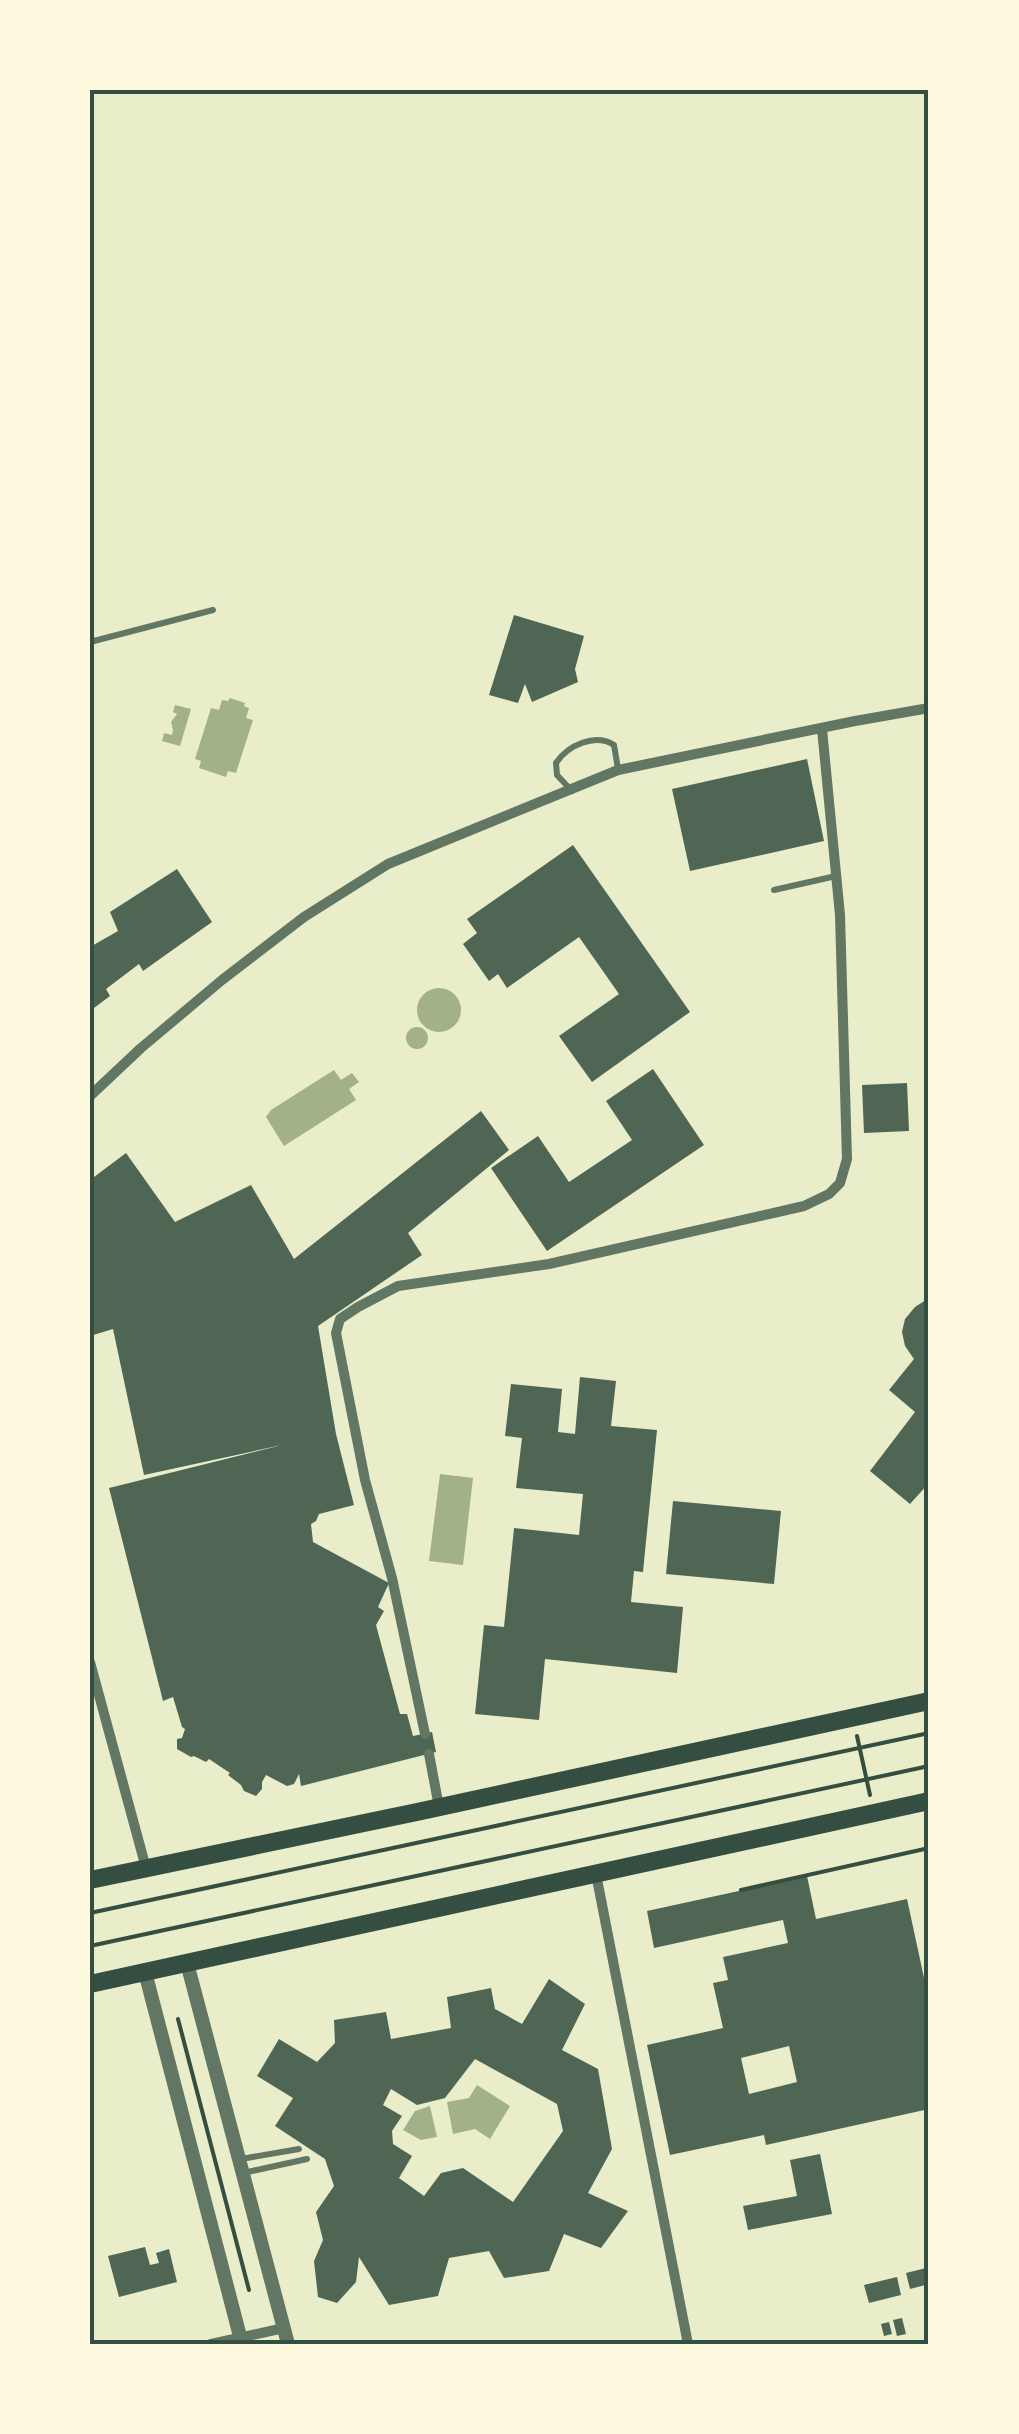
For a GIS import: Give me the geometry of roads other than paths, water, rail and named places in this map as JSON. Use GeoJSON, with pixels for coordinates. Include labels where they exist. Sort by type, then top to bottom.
{"type":"FeatureCollection","features":[{"type":"Feature","properties":{"kind":"main road"},"geometry":{"type":"LineString","coordinates":[[90,1880],[929,1701]]}},
{"type":"Feature","properties":{"kind":"main road"},"geometry":{"type":"LineString","coordinates":[[90,1984],[929,1801]]}},
{"type":"Feature","properties":{"kind":"street"},"geometry":{"type":"LineString","coordinates":[[90,1096],[222,980],[304,917],[388,864],[618,770],[929,708]]}},
{"type":"Feature","properties":{"kind":"street"},"geometry":{"type":"LineString","coordinates":[[424,1734],[392,1578],[365,1480],[336,1333],[340,1319],[398,1286],[580,1258],[804,1206],[829,1194],[840,1183],[847,1159],[837,876],[822,729]]}},
{"type":"Feature","properties":{"kind":"street"},"geometry":{"type":"LineString","coordinates":[[90,1662],[146,1868]]}},
{"type":"Feature","properties":{"kind":"street"},"geometry":{"type":"LineString","coordinates":[[429,1754],[440,1807]]}},
{"type":"Feature","properties":{"kind":"street"},"geometry":{"type":"LineString","coordinates":[[596,1874],[688,2344]]}},
{"type":"Feature","properties":{"kind":"street"},"geometry":{"type":"LineString","coordinates":[[187,1963],[288,2344]]}},
{"type":"Feature","properties":{"kind":"street"},"geometry":{"type":"LineString","coordinates":[[145,1972],[241,2341]]}},
{"type":"Feature","properties":{"kind":"street"},"geometry":{"type":"LineString","coordinates":[[210,2344],[241,2341],[284,2328]]}},
{"type":"Feature","properties":{"kind":"lane"},"geometry":{"type":"LineString","coordinates":[[90,642],[213,610]]}},
{"type":"Feature","properties":{"kind":"lane"},"geometry":{"type":"LineString","coordinates":[[572,791],[558,775],[556,763],[564,752],[594,738],[604,738],[614,745],[618,770]]}},
{"type":"Feature","properties":{"kind":"lane"},"geometry":{"type":"LineString","coordinates":[[774,890],[837,876]]}},
{"type":"Feature","properties":{"kind":"lane"},"geometry":{"type":"LineString","coordinates":[[240,2166],[299,2149]]}},
{"type":"Feature","properties":{"kind":"lane"},"geometry":{"type":"LineString","coordinates":[[240,2166],[308,2160]]}}]}
